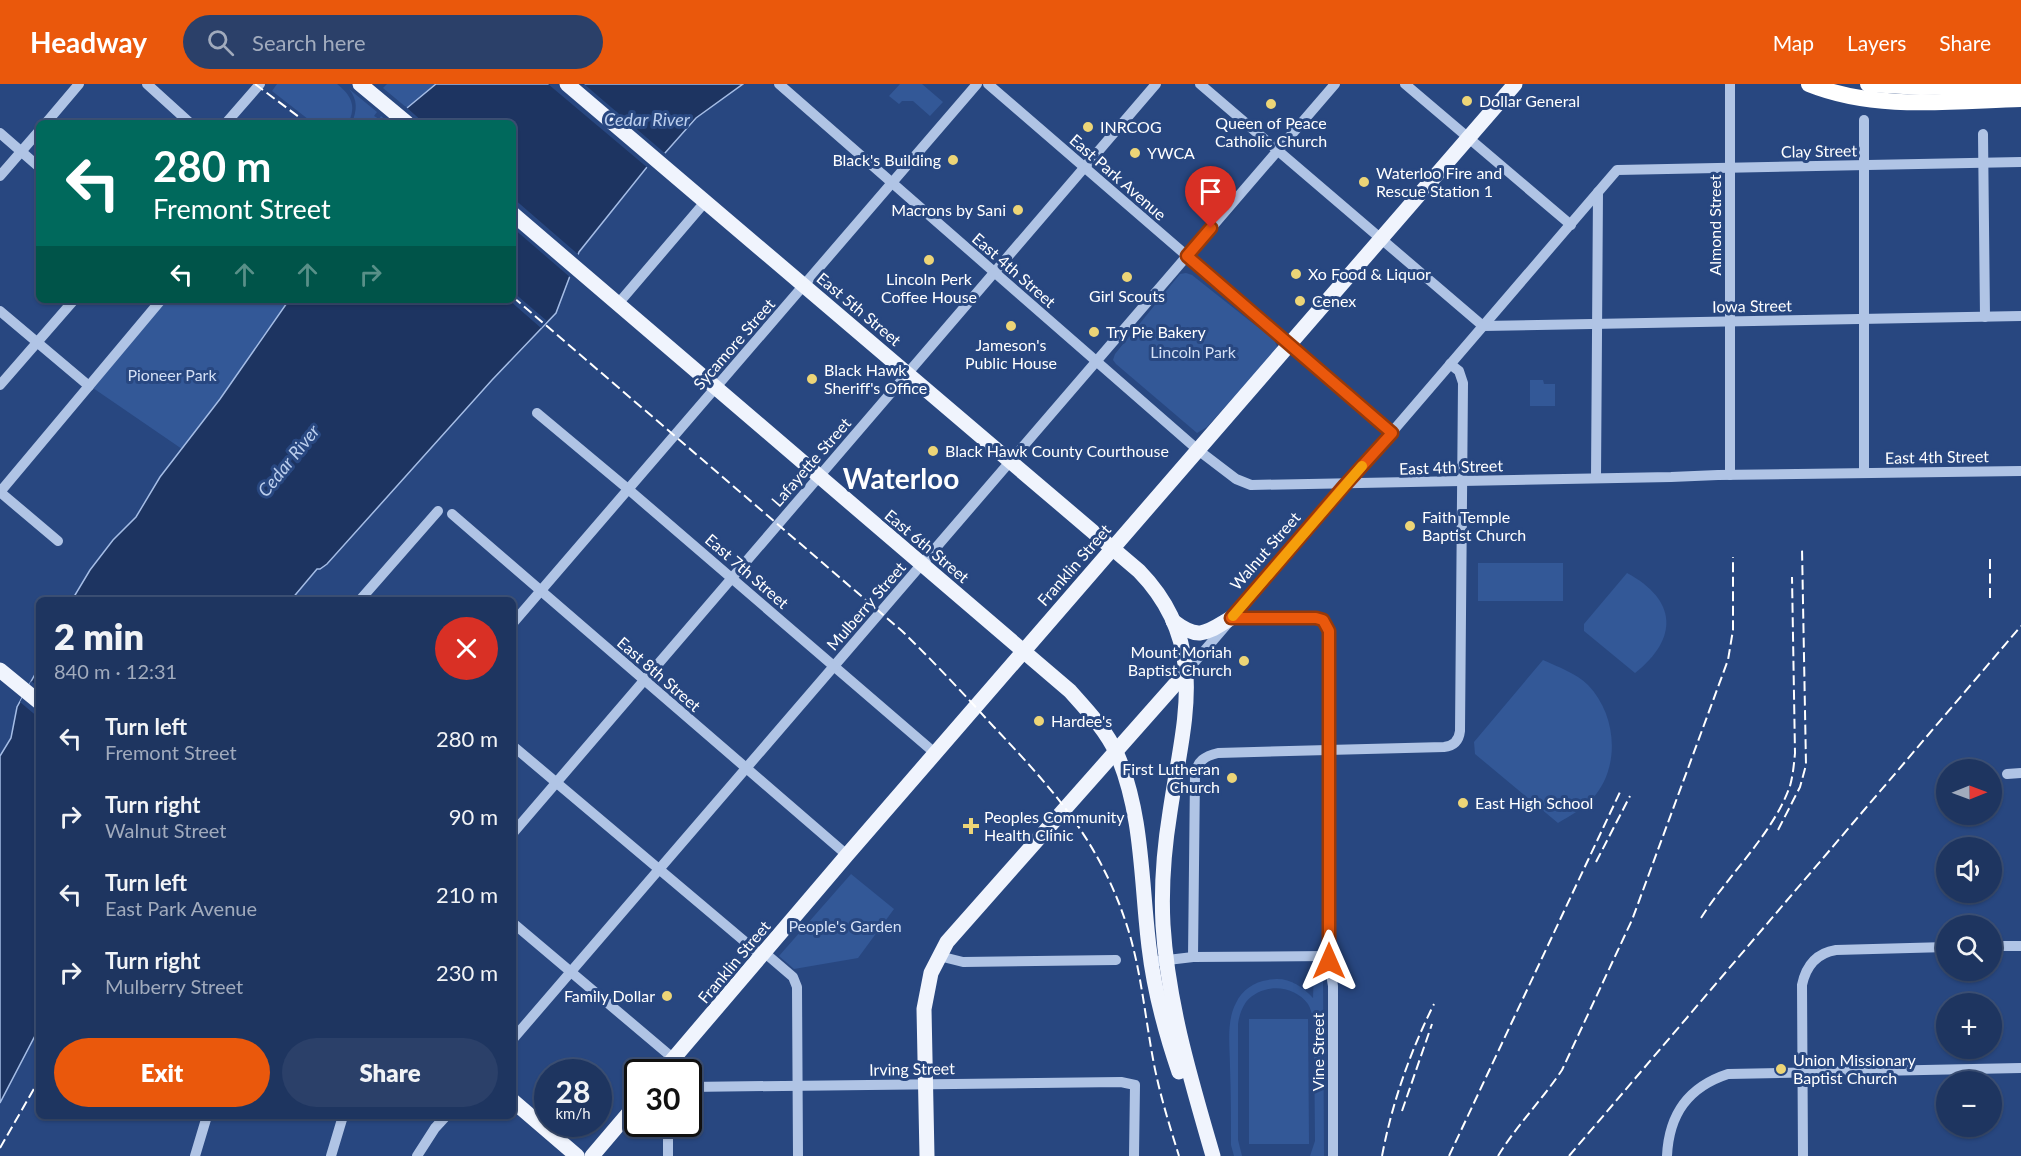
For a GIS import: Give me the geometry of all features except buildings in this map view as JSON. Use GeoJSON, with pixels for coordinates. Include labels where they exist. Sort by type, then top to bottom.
{"type":"FeatureCollection","features":[{"type":"Feature","properties":{"kind":"highway"},"geometry":{"type":"LineString","coordinates":[[1809,84],[1844,95],[1890,101],[2021,99]]}},
{"type":"Feature","properties":{"kind":"highway"},"geometry":{"type":"LineString","coordinates":[[1868,84],[1912,87],[2021,85]]}},
{"type":"Feature","properties":{"kind":"main road"},"geometry":{"type":"LineString","coordinates":[[360,84],[404,120]]}},
{"type":"Feature","properties":{"kind":"main road","name":"East 5th Street"},"geometry":{"type":"LineString","coordinates":[[567,84],[1112,548],[1149,582],[1165,604],[1181,639],[1187,689],[1185,721],[1169,812],[1163,866],[1158,961]]}},
{"type":"Feature","properties":{"kind":"main road","name":"Franklin Street"},"geometry":{"type":"LineString","coordinates":[[674,1059],[847,855],[1515,84]]}},
{"type":"Feature","properties":{"kind":"main road","name":"East 6th Street"},"geometry":{"type":"LineString","coordinates":[[516,217],[1070,691],[1097,722],[1116,752],[1128,784],[1135,814],[1158,961]]}},
{"type":"Feature","properties":{"kind":"main road"},"geometry":{"type":"LineString","coordinates":[[1173,621],[1184,630],[1202,634],[1231,618]]}},
{"type":"Feature","properties":{"kind":"main road"},"geometry":{"type":"LineString","coordinates":[[0,670],[36,700]]}},
{"type":"Feature","properties":{"kind":"main road","name":"Walnut Street"},"geometry":{"type":"LineString","coordinates":[[927,1156],[924,1009],[931,973],[939,956],[947,942],[1186,672]]}},
{"type":"Feature","properties":{"kind":"main road"},"geometry":{"type":"LineString","coordinates":[[1158,961],[1213,1156]]}},
{"type":"Feature","properties":{"kind":"main road"},"geometry":{"type":"LineString","coordinates":[[516,1104],[577,1156]]}},
{"type":"Feature","properties":{"kind":"main road"},"geometry":{"type":"LineString","coordinates":[[592,1156],[624,1118]]}},
{"type":"Feature","properties":{"kind":"street"},"geometry":{"type":"LineString","coordinates":[[49,120],[79,84]]}},
{"type":"Feature","properties":{"kind":"street"},"geometry":{"type":"LineString","coordinates":[[147,84],[187,120]]}},
{"type":"Feature","properties":{"kind":"street"},"geometry":{"type":"LineString","coordinates":[[229,120],[260,84]]}},
{"type":"Feature","properties":{"kind":"street","name":"East 4th Street"},"geometry":{"type":"LineString","coordinates":[[779,84],[1198,450],[1236,479],[1251,485],[2021,471]]}},
{"type":"Feature","properties":{"kind":"street","name":"Sycamore Street"},"geometry":{"type":"LineString","coordinates":[[516,620],[977,84]]}},
{"type":"Feature","properties":{"kind":"street","name":"East Park Avenue"},"geometry":{"type":"LineString","coordinates":[[988,84],[1392,433]]}},
{"type":"Feature","properties":{"kind":"street","name":"Lafayette Street"},"geometry":{"type":"LineString","coordinates":[[516,829],[1156,84]]}},
{"type":"Feature","properties":{"kind":"street"},"geometry":{"type":"LineString","coordinates":[[1200,84],[1483,326]]}},
{"type":"Feature","properties":{"kind":"street","name":"Mulberry Street"},"geometry":{"type":"LineString","coordinates":[[516,1036],[1335,84]]}},
{"type":"Feature","properties":{"kind":"street"},"geometry":{"type":"LineString","coordinates":[[1406,84],[1571,225]]}},
{"type":"Feature","properties":{"kind":"street","name":"Almond Street"},"geometry":{"type":"LineString","coordinates":[[1730,84],[1730,475]]}},
{"type":"Feature","properties":{"kind":"street"},"geometry":{"type":"LineString","coordinates":[[1864,120],[1864,473]]}},
{"type":"Feature","properties":{"kind":"street"},"geometry":{"type":"LineString","coordinates":[[0,133],[36,164]]}},
{"type":"Feature","properties":{"kind":"street"},"geometry":{"type":"LineString","coordinates":[[0,176],[36,134]]}},
{"type":"Feature","properties":{"kind":"street"},"geometry":{"type":"LineString","coordinates":[[1983,134],[1985,317]]}},
{"type":"Feature","properties":{"kind":"street","name":"Clay Street"},"geometry":{"type":"LineString","coordinates":[[1617,170],[2021,162]]}},
{"type":"Feature","properties":{"kind":"street","name":"Walnut Street"},"geometry":{"type":"LineString","coordinates":[[1186,672],[1617,170]]}},
{"type":"Feature","properties":{"kind":"street"},"geometry":{"type":"LineString","coordinates":[[1596,478],[1598,192]]}},
{"type":"Feature","properties":{"kind":"street"},"geometry":{"type":"LineString","coordinates":[[617,305],[705,202]]}},
{"type":"Feature","properties":{"kind":"street"},"geometry":{"type":"LineString","coordinates":[[0,385],[71,303]]}},
{"type":"Feature","properties":{"kind":"street"},"geometry":{"type":"LineString","coordinates":[[58,541],[0,492],[159,303]]}},
{"type":"Feature","properties":{"kind":"street"},"geometry":{"type":"LineString","coordinates":[[0,310],[90,386]]}},
{"type":"Feature","properties":{"kind":"street","name":"Iowa Street"},"geometry":{"type":"LineString","coordinates":[[1483,326],[2021,316]]}},
{"type":"Feature","properties":{"kind":"street"},"geometry":{"type":"LineString","coordinates":[[1193,957],[1196,768],[1203,758],[1218,753],[1444,747],[1454,744],[1457,740],[1460,731],[1463,383],[1459,371],[1450,364]]}},
{"type":"Feature","properties":{"kind":"street","name":"East 7th Street"},"geometry":{"type":"LineString","coordinates":[[537,413],[936,754]]}},
{"type":"Feature","properties":{"kind":"street"},"geometry":{"type":"LineString","coordinates":[[363,597],[438,511]]}},
{"type":"Feature","properties":{"kind":"street","name":"East 8th Street"},"geometry":{"type":"LineString","coordinates":[[452,514],[847,855]]}},
{"type":"Feature","properties":{"kind":"street","name":"Vine Street"},"geometry":{"type":"LineString","coordinates":[[1231,618],[1316,618],[1323,620],[1327,625],[1330,636],[1329,956],[1333,986],[1333,1156]]}},
{"type":"Feature","properties":{"kind":"street"},"geometry":{"type":"LineString","coordinates":[[516,749],[659,869],[793,977],[795,981],[798,1086],[798,1156]]}},
{"type":"Feature","properties":{"kind":"street"},"geometry":{"type":"LineString","coordinates":[[2007,774],[2021,773]]}},
{"type":"Feature","properties":{"kind":"street"},"geometry":{"type":"LineString","coordinates":[[516,926],[674,1059]]}},
{"type":"Feature","properties":{"kind":"street"},"geometry":{"type":"LineString","coordinates":[[2002,946],[2021,946]]}},
{"type":"Feature","properties":{"kind":"street"},"geometry":{"type":"LineString","coordinates":[[1803,1156],[1802,984],[1805,972],[1813,961],[1823,954],[1836,950],[1936,947]]}},
{"type":"Feature","properties":{"kind":"street"},"geometry":{"type":"LineString","coordinates":[[939,956],[963,962],[1116,960]]}},
{"type":"Feature","properties":{"kind":"street"},"geometry":{"type":"LineString","coordinates":[[1158,961],[1193,957],[1329,956]]}},
{"type":"Feature","properties":{"kind":"street"},"geometry":{"type":"LineString","coordinates":[[1667,1156],[1671,1125],[1679,1110],[1701,1086],[1728,1074],[2021,1068]]}},
{"type":"Feature","properties":{"kind":"street","name":"Irving Street"},"geometry":{"type":"LineString","coordinates":[[702,1087],[1121,1082],[1135,1085],[1134,1156]]}},
{"type":"Feature","properties":{"kind":"street"},"geometry":{"type":"LineString","coordinates":[[195,1156],[206,1119]]}},
{"type":"Feature","properties":{"kind":"street"},"geometry":{"type":"LineString","coordinates":[[332,1156],[342,1119]]}},
{"type":"Feature","properties":{"kind":"street"},"geometry":{"type":"LineString","coordinates":[[417,1156],[443,1119]]}},
{"type":"Feature","properties":{"kind":"street"},"geometry":{"type":"LineString","coordinates":[[668,1137],[668,1156]]}},
{"type":"Feature","properties":{"kind":"green space"},"geometry":{"type":"Polygon","coordinates":[[[277,84],[337,84],[346,92],[351,101],[351,117],[350,120],[309,120],[272,91],[277,84]]]}},
{"type":"Feature","properties":{"kind":"green space"},"geometry":{"type":"Polygon","coordinates":[[[387,84],[436,84],[407,108],[383,88],[387,84]]]}},
{"type":"Feature","properties":{"kind":"green space"},"geometry":{"type":"Polygon","coordinates":[[[900,84],[922,84],[943,102],[930,116],[913,101],[902,101],[899,104],[889,96],[900,84]]]}},
{"type":"Feature","properties":{"kind":"green space"},"geometry":{"type":"Polygon","coordinates":[[[349,89],[377,112],[374,116],[379,119],[381,116],[386,120],[353,120],[356,105],[349,89]]]}},
{"type":"Feature","properties":{"kind":"green space","name":"Lincoln Park"},"geometry":{"type":"Polygon","coordinates":[[[1180,274],[1192,275],[1274,340],[1277,346],[1276,350],[1207,427],[1197,433],[1113,360],[1115,354],[1180,274]]]}},
{"type":"Feature","properties":{"kind":"green space","name":"Pioneer Park"},"geometry":{"type":"Polygon","coordinates":[[[164,303],[287,303],[250,358],[182,449],[93,388],[164,303]]]}},
{"type":"Feature","properties":{"kind":"green space"},"geometry":{"type":"Polygon","coordinates":[[[1530,380],[1543,380],[1544,384],[1555,384],[1555,406],[1530,406],[1530,380]]]}},
{"type":"Feature","properties":{"kind":"green space"},"geometry":{"type":"Polygon","coordinates":[[[1478,563],[1563,563],[1563,601],[1478,601],[1478,563]]]}},
{"type":"Feature","properties":{"kind":"green space"},"geometry":{"type":"Polygon","coordinates":[[[1627,573],[1656,595],[1663,607],[1666,620],[1665,633],[1659,646],[1649,660],[1635,673],[1584,631],[1584,624],[1627,573]]]}},
{"type":"Feature","properties":{"kind":"green space"},"geometry":{"type":"Polygon","coordinates":[[[1543,660],[1572,674],[1588,685],[1598,697],[1605,711],[1612,742],[1608,772],[1601,786],[1588,803],[1558,823],[1475,754],[1474,742],[1543,660]]]}},
{"type":"Feature","properties":{"kind":"green space","name":"People's Garden"},"geometry":{"type":"Polygon","coordinates":[[[851,874],[894,909],[858,958],[794,969],[779,956],[851,874]]]}},
{"type":"Feature","properties":{"kind":"green space"},"geometry":{"type":"Polygon","coordinates":[[[1323,971],[1324,1156],[1310,1156],[1315,1141],[1314,1027],[1311,1012],[1302,997],[1277,988],[1260,991],[1253,996],[1244,1005],[1240,1016],[1238,1024],[1238,1140],[1242,1156],[1234,1156],[1231,1145],[1229,1034],[1236,1003],[1242,994],[1253,985],[1275,979],[1293,983],[1313,998],[1314,972],[1323,971]]]}},
{"type":"Feature","properties":{"kind":"green space"},"geometry":{"type":"Polygon","coordinates":[[[1249,1019],[1308,1019],[1309,1144],[1249,1144],[1249,1019]]]}},
{"type":"Feature","properties":{"kind":"water","name":"Cedar River"},"geometry":{"type":"Polygon","coordinates":[[[436,84],[743,84],[696,118],[665,153],[647,167],[579,252],[556,313],[492,380],[327,564],[317,569],[294,597],[74,597],[90,570],[113,540],[136,517],[160,477],[220,399],[287,303],[516,303],[516,120],[389,120],[436,84]]]}},
{"type":"Feature","properties":{"kind":"water"},"geometry":{"type":"Polygon","coordinates":[[[36,672],[36,1034],[0,1103],[0,756],[11,738],[17,707],[36,672]]]}},
{"type":"Feature","properties":{"kind":"pier"},"geometry":{"type":"Polygon","coordinates":[[[548,84],[584,84],[667,155],[649,169],[548,84]]]}},
{"type":"Feature","properties":{"kind":"pier"},"geometry":{"type":"Polygon","coordinates":[[[405,106],[421,120],[385,120],[405,106]]]}},
{"type":"Feature","properties":{"kind":"pier"},"geometry":{"type":"Polygon","coordinates":[[[516,201],[580,256],[571,278],[516,231],[516,201]]]}},
{"type":"Feature","properties":{"kind":"pier"},"geometry":{"type":"Polygon","coordinates":[[[516,295],[547,321],[541,328],[512,303],[516,303],[516,295]]]}},
{"type":"Feature","properties":{"kind":"pier"},"geometry":{"type":"Polygon","coordinates":[[[31,681],[36,685],[36,715],[20,702],[31,681]]]}},
{"type":"Feature","properties":{"kind":"railway"},"geometry":{"type":"LineString","coordinates":[[255,84],[303,120]]}},
{"type":"Feature","properties":{"kind":"railway"},"geometry":{"type":"LineString","coordinates":[[516,300],[902,631],[1036,773],[1073,819],[1104,870],[1128,929],[1140,977],[1155,1071],[1179,1156]]}},
{"type":"Feature","properties":{"kind":"railway"},"geometry":{"type":"LineString","coordinates":[[1778,830],[1800,787],[1806,765],[1802,548]]}},
{"type":"Feature","properties":{"kind":"railway"},"geometry":{"type":"LineString","coordinates":[[1498,1156],[1562,1070],[1632,920],[1728,660],[1733,630],[1733,557]]}},
{"type":"Feature","properties":{"kind":"railway"},"geometry":{"type":"LineString","coordinates":[[1990,559],[1990,599]]}},
{"type":"Feature","properties":{"kind":"railway"},"geometry":{"type":"LineString","coordinates":[[1701,918],[1773,821],[1790,786],[1795,753],[1792,577]]}},
{"type":"Feature","properties":{"kind":"railway"},"geometry":{"type":"LineString","coordinates":[[1569,1156],[2021,626]]}},
{"type":"Feature","properties":{"kind":"railway"},"geometry":{"type":"LineString","coordinates":[[1449,1156],[1620,792]]}},
{"type":"Feature","properties":{"kind":"railway"},"geometry":{"type":"LineString","coordinates":[[1596,862],[1630,796]]}},
{"type":"Feature","properties":{"kind":"railway"},"geometry":{"type":"LineString","coordinates":[[1382,1156],[1403,1078],[1434,1004]]}},
{"type":"Feature","properties":{"kind":"railway"},"geometry":{"type":"LineString","coordinates":[[1402,1111],[1432,1024]]}},
{"type":"Feature","properties":{"kind":"railway"},"geometry":{"type":"LineString","coordinates":[[0,1148],[36,1085]]}},
{"type":"Feature","properties":{"kind":"slow traffic"},"geometry":{"type":"LineString","coordinates":[[1233,616],[1362,466]]}},
{"type":"Feature","properties":{"kind":"place","name":"Dollar General"},"geometry":{"type":"Point","coordinates":[1467,101]}},
{"type":"Feature","properties":{"kind":"place","name":"Queen of Peace Catholic Church"},"geometry":{"type":"Point","coordinates":[1271,104]}},
{"type":"Feature","properties":{"kind":"place","name":"INRCOG"},"geometry":{"type":"Point","coordinates":[1088,127]}},
{"type":"Feature","properties":{"kind":"place","name":"YWCA"},"geometry":{"type":"Point","coordinates":[1135,153]}},
{"type":"Feature","properties":{"kind":"place","name":"Black's Building"},"geometry":{"type":"Point","coordinates":[953,160]}},
{"type":"Feature","properties":{"kind":"place","name":"Waterloo Fire and Rescue Station 1"},"geometry":{"type":"Point","coordinates":[1364,182]}},
{"type":"Feature","properties":{"kind":"place","name":"Macrons by Sani"},"geometry":{"type":"Point","coordinates":[1018,210]}},
{"type":"Feature","properties":{"kind":"place","name":"Lincoln Perk Coffee House"},"geometry":{"type":"Point","coordinates":[929,260]}},
{"type":"Feature","properties":{"kind":"place","name":"Xo Food & Liquor"},"geometry":{"type":"Point","coordinates":[1296,274]}},
{"type":"Feature","properties":{"kind":"place","name":"Girl Scouts"},"geometry":{"type":"Point","coordinates":[1127,277]}},
{"type":"Feature","properties":{"kind":"place","name":"Cenex"},"geometry":{"type":"Point","coordinates":[1300,301]}},
{"type":"Feature","properties":{"kind":"place","name":"Jameson's Public House"},"geometry":{"type":"Point","coordinates":[1011,326]}},
{"type":"Feature","properties":{"kind":"place","name":"Try Pie Bakery"},"geometry":{"type":"Point","coordinates":[1094,332]}},
{"type":"Feature","properties":{"kind":"place","name":"Black Hawk Sheriff's Office"},"geometry":{"type":"Point","coordinates":[812,379]}},
{"type":"Feature","properties":{"kind":"place","name":"Black Hawk County Courthouse"},"geometry":{"type":"Point","coordinates":[933,451]}},
{"type":"Feature","properties":{"kind":"place","name":"Faith Temple Baptist Church"},"geometry":{"type":"Point","coordinates":[1410,526]}},
{"type":"Feature","properties":{"kind":"place","name":"Mount Moriah Baptist Church"},"geometry":{"type":"Point","coordinates":[1244,661]}},
{"type":"Feature","properties":{"kind":"place","name":"Hardee's"},"geometry":{"type":"Point","coordinates":[1039,721]}},
{"type":"Feature","properties":{"kind":"place","name":"First Lutheran Church"},"geometry":{"type":"Point","coordinates":[1232,778]}},
{"type":"Feature","properties":{"kind":"place","name":"East High School"},"geometry":{"type":"Point","coordinates":[1463,803]}},
{"type":"Feature","properties":{"kind":"place","name":"Peoples Community Health Clinic"},"geometry":{"type":"Point","coordinates":[971,826]}},
{"type":"Feature","properties":{"kind":"place","name":"Family Dollar"},"geometry":{"type":"Point","coordinates":[667,996]}},
{"type":"Feature","properties":{"kind":"place","name":"Union Missionary Baptist Church"},"geometry":{"type":"Point","coordinates":[1781,1069]}},
{"type":"Feature","properties":{"kind":"district","name":"Waterloo"},"geometry":{"type":"Point","coordinates":[901,479]}},
{"type":"Feature","properties":{"kind":"route"},"geometry":{"type":"LineString","coordinates":[[1211,228],[1187,256],[1392,433],[1231,618],[1316,618],[1323,620],[1329,631],[1329,961]]}}]}
